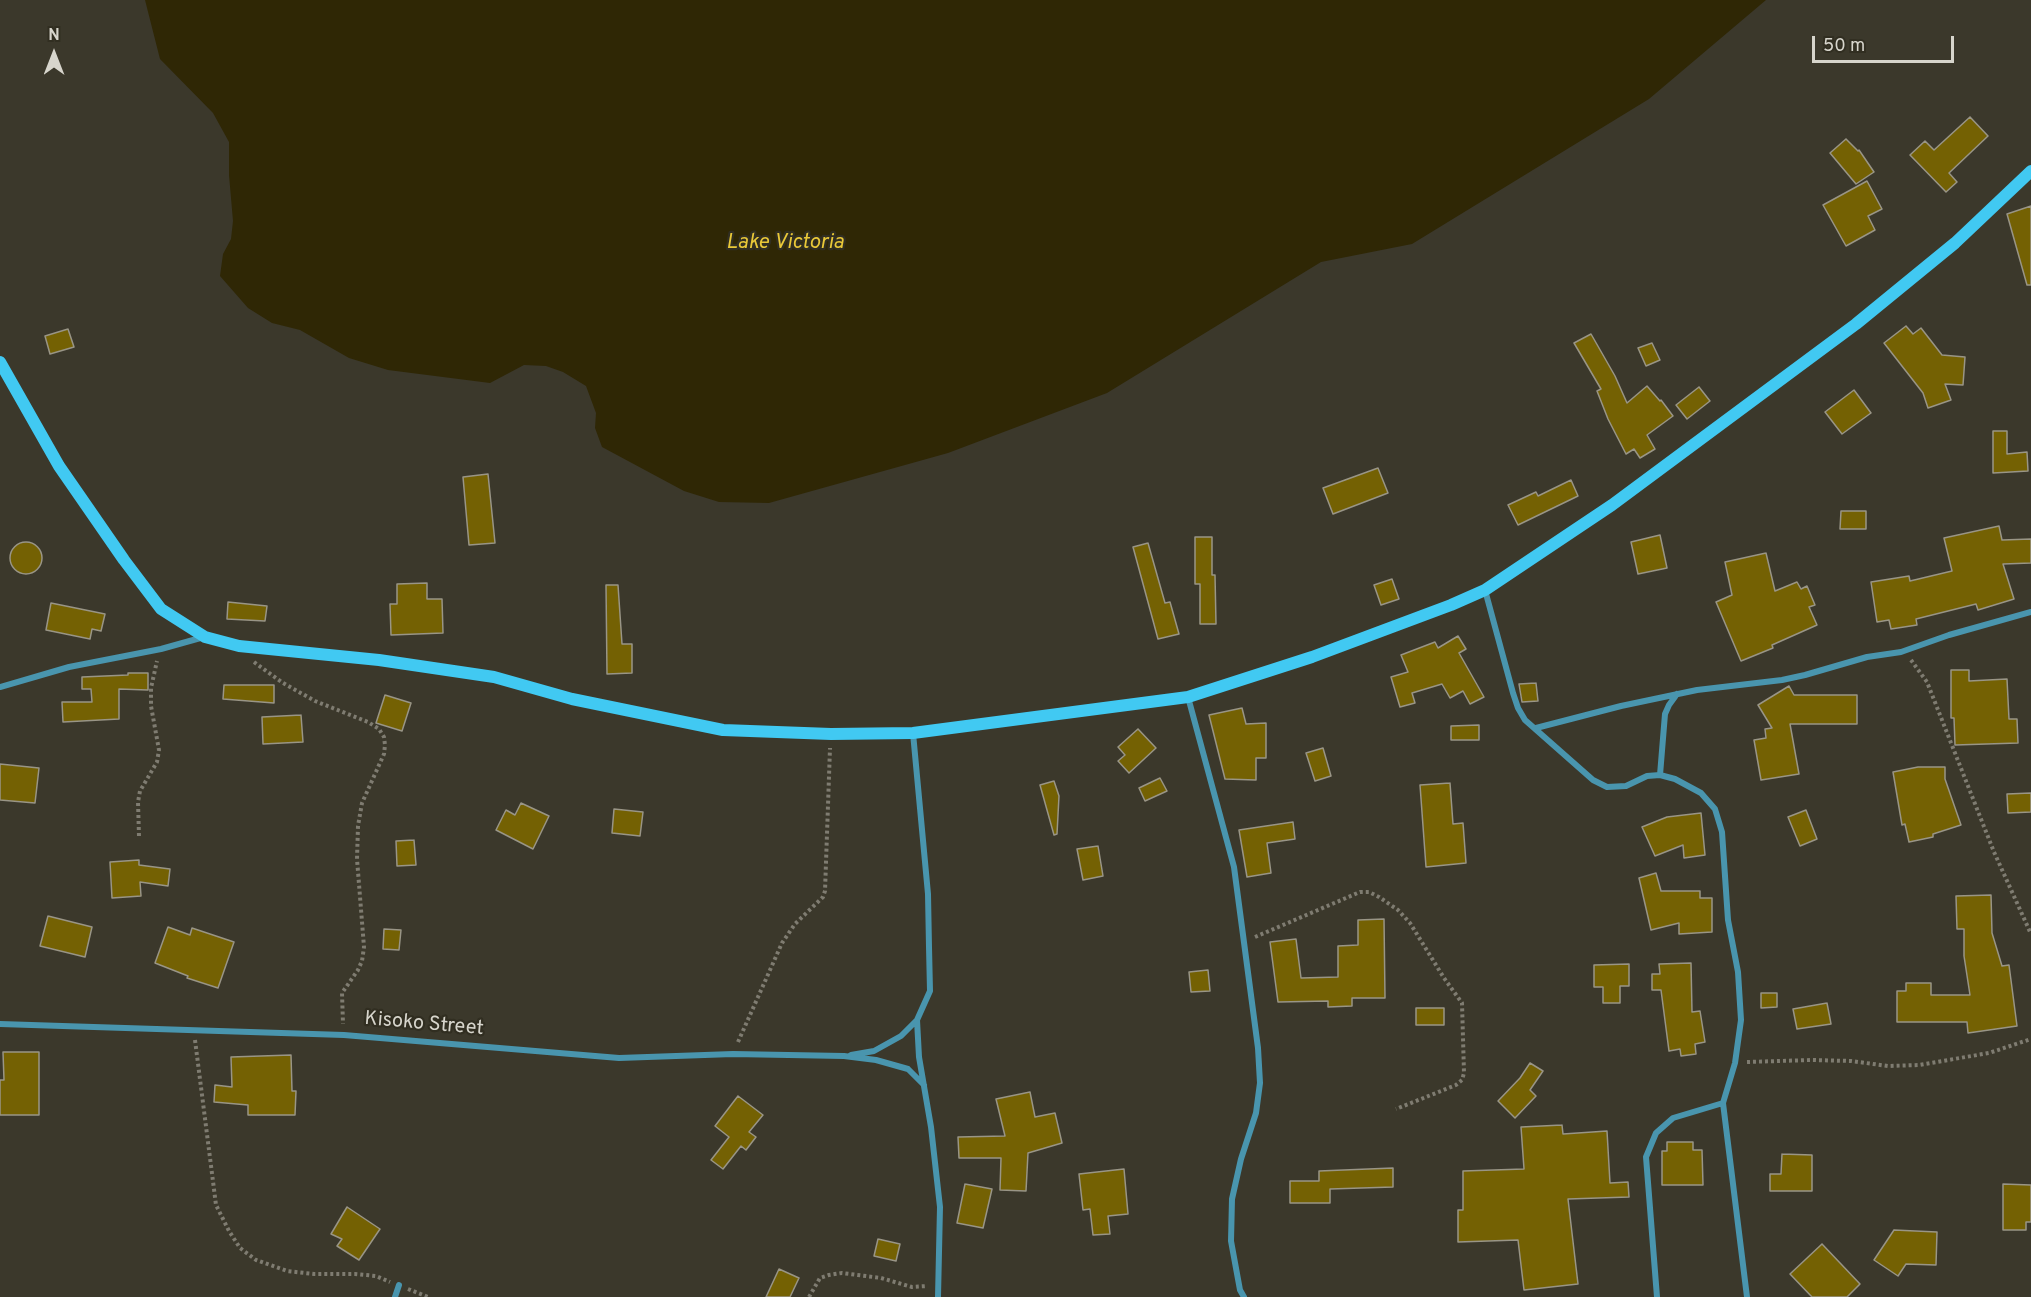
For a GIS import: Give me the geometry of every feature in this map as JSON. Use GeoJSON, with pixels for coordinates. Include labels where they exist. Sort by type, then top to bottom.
{"type":"FeatureCollection","features":[{"type":"Feature","properties":{"kind":"street"},"geometry":{"type":"LineString","coordinates":[[0,362],[60,466],[124,560],[161,609],[205,637],[239,646],[379,660],[494,677],[572,699],[723,730],[831,734],[913,733],[1188,698],[1322,653],[1485,590],[1612,505],[1856,324],[1955,243],[2031,171]]}},
{"type":"Feature","properties":{"kind":"street"},"geometry":{"type":"LineString","coordinates":[[1485,590],[1518,708],[1526,720],[1593,780],[1606,787],[1626,786],[1647,777],[1660,775],[1676,779],[1701,793],[1716,809],[1722,832],[1728,920],[1739,982],[1741,1020],[1735,1063],[1723,1103],[1747,1297]]}},
{"type":"Feature","properties":{"kind":"street"},"geometry":{"type":"LineString","coordinates":[[1536,728],[1677,694],[1722,686],[1782,680],[1867,657],[1901,652],[1949,635],[2031,612]]}},
{"type":"Feature","properties":{"kind":"street"},"geometry":{"type":"LineString","coordinates":[[0,687],[69,667],[160,649],[205,637]]}},
{"type":"Feature","properties":{"kind":"street"},"geometry":{"type":"LineString","coordinates":[[1660,775],[1665,714],[1677,694]]}},
{"type":"Feature","properties":{"kind":"street"},"geometry":{"type":"LineString","coordinates":[[1188,698],[1234,867],[1258,1048],[1260,1083],[1256,1113],[1241,1159],[1232,1198],[1231,1241],[1240,1290],[1244,1297]]}},
{"type":"Feature","properties":{"kind":"street"},"geometry":{"type":"LineString","coordinates":[[913,733],[928,894],[930,991],[917,1020],[919,1057],[931,1127],[940,1207],[938,1297]]}},
{"type":"Feature","properties":{"kind":"street","name":"Kisoko Street"},"geometry":{"type":"LineString","coordinates":[[844,1056],[874,1051],[901,1036],[917,1020]]}},
{"type":"Feature","properties":{"kind":"street","name":"Kisoko Street"},"geometry":{"type":"LineString","coordinates":[[0,1024],[344,1035],[619,1058],[733,1054],[844,1056],[876,1060],[908,1069],[924,1084]]}},
{"type":"Feature","properties":{"kind":"street"},"geometry":{"type":"LineString","coordinates":[[1657,1297],[1646,1156],[1656,1133],[1673,1118],[1723,1103]]}},
{"type":"Feature","properties":{"kind":"street"},"geometry":{"type":"LineString","coordinates":[[395,1297],[399,1285]]}},
{"type":"Feature","properties":{"kind":"path"},"geometry":{"type":"LineString","coordinates":[[239,646],[256,665],[283,683],[315,701],[368,722],[379,729],[384,737],[386,745],[384,754],[362,803],[358,826],[357,859],[364,947],[358,970],[345,986],[341,996],[344,1035]]}},
{"type":"Feature","properties":{"kind":"path"},"geometry":{"type":"LineString","coordinates":[[139,836],[140,791],[157,762],[159,750],[151,706],[151,688],[160,649]]}},
{"type":"Feature","properties":{"kind":"path"},"geometry":{"type":"LineString","coordinates":[[1901,652],[1912,660],[1927,682],[1994,852],[2014,891],[2031,934]]}},
{"type":"Feature","properties":{"kind":"path"},"geometry":{"type":"LineString","coordinates":[[733,1054],[782,943],[795,924],[823,897],[825,891],[826,814],[831,734]]}},
{"type":"Feature","properties":{"kind":"path"},"geometry":{"type":"LineString","coordinates":[[1243,942],[1360,892],[1373,893],[1398,910],[1410,923],[1443,978],[1460,999],[1463,1010],[1464,1073],[1459,1082],[1396,1109]]}},
{"type":"Feature","properties":{"kind":"path"},"geometry":{"type":"LineString","coordinates":[[194,1030],[216,1205],[240,1248],[256,1260],[287,1271],[376,1276],[428,1297]]}},
{"type":"Feature","properties":{"kind":"path"},"geometry":{"type":"LineString","coordinates":[[1735,1063],[1792,1060],[1851,1061],[1888,1066],[1920,1065],[1989,1053],[2031,1039]]}},
{"type":"Feature","properties":{"kind":"path"},"geometry":{"type":"LineString","coordinates":[[808,1297],[820,1278],[829,1275],[863,1275],[912,1287],[923,1287],[939,1281]]}},
{"type":"Feature","properties":{"kind":"water","name":"Lake Victoria"},"geometry":{"type":"Polygon","coordinates":[[[145,0],[1766,0],[1649,99],[1412,244],[1321,262],[1107,393],[948,453],[769,503],[719,502],[684,491],[602,447],[595,428],[596,413],[586,386],[563,372],[546,366],[524,365],[490,383],[388,370],[349,358],[300,330],[272,323],[248,308],[220,276],[223,254],[231,239],[233,221],[229,142],[213,113],[160,59],[145,0]]]}},
{"type":"Feature","properties":{"kind":"building"},"geometry":{"type":"Polygon","coordinates":[[[1970,117],[1988,136],[1949,173],[1957,182],[1946,192],[1910,155],[1925,141],[1934,150],[1970,117]]]}},
{"type":"Feature","properties":{"kind":"building"},"geometry":{"type":"Polygon","coordinates":[[[1846,139],[1859,150],[1874,172],[1856,184],[1830,153],[1846,139]]]}},
{"type":"Feature","properties":{"kind":"building"},"geometry":{"type":"Polygon","coordinates":[[[1867,181],[1882,209],[1868,216],[1875,230],[1846,246],[1823,205],[1867,181]]]}},
{"type":"Feature","properties":{"kind":"building"},"geometry":{"type":"Polygon","coordinates":[[[2031,206],[2031,285],[2027,285],[2007,214],[2031,206]]]}},
{"type":"Feature","properties":{"kind":"building"},"geometry":{"type":"Polygon","coordinates":[[[1906,326],[1913,334],[1921,328],[1942,355],[1965,357],[1963,385],[1945,384],[1951,400],[1928,408],[1923,393],[1884,343],[1906,326]]]}},
{"type":"Feature","properties":{"kind":"building"},"geometry":{"type":"Polygon","coordinates":[[[68,329],[74,347],[50,354],[45,336],[68,329]]]}},
{"type":"Feature","properties":{"kind":"building"},"geometry":{"type":"Polygon","coordinates":[[[1591,334],[1615,376],[1627,403],[1647,386],[1673,416],[1647,435],[1655,449],[1640,458],[1634,449],[1626,454],[1597,391],[1601,389],[1574,343],[1591,334]]]}},
{"type":"Feature","properties":{"kind":"building"},"geometry":{"type":"Polygon","coordinates":[[[1652,343],[1660,360],[1646,366],[1638,348],[1652,343]]]}},
{"type":"Feature","properties":{"kind":"building"},"geometry":{"type":"Polygon","coordinates":[[[1699,387],[1710,401],[1687,419],[1676,405],[1699,387]]]}},
{"type":"Feature","properties":{"kind":"building"},"geometry":{"type":"Polygon","coordinates":[[[1854,390],[1871,413],[1842,434],[1825,412],[1854,390]]]}},
{"type":"Feature","properties":{"kind":"building"},"geometry":{"type":"Polygon","coordinates":[[[1993,431],[2007,431],[2007,454],[2027,452],[2028,471],[1993,473],[1993,431]]]}},
{"type":"Feature","properties":{"kind":"building"},"geometry":{"type":"Polygon","coordinates":[[[1378,468],[1388,493],[1333,514],[1323,488],[1378,468]]]}},
{"type":"Feature","properties":{"kind":"building"},"geometry":{"type":"Polygon","coordinates":[[[488,474],[495,543],[469,545],[463,477],[488,474]]]}},
{"type":"Feature","properties":{"kind":"building"},"geometry":{"type":"Polygon","coordinates":[[[1571,480],[1578,496],[1518,525],[1508,505],[1536,492],[1538,496],[1571,480]]]}},
{"type":"Feature","properties":{"kind":"building"},"geometry":{"type":"Polygon","coordinates":[[[1841,511],[1866,511],[1866,529],[1840,529],[1841,511]]]}},
{"type":"Feature","properties":{"kind":"building"},"geometry":{"type":"Polygon","coordinates":[[[1999,526],[2002,540],[2031,539],[2031,563],[2003,564],[2014,599],[1978,610],[1976,604],[1916,619],[1917,625],[1891,629],[1889,620],[1877,622],[1871,582],[1909,576],[1910,581],[1952,571],[1944,538],[1999,526]]]}},
{"type":"Feature","properties":{"kind":"building"},"geometry":{"type":"Polygon","coordinates":[[[1660,535],[1667,568],[1638,574],[1631,542],[1660,535]]]}},
{"type":"Feature","properties":{"kind":"building"},"geometry":{"type":"Polygon","coordinates":[[[1195,537],[1212,537],[1216,624],[1200,624],[1200,584],[1195,584],[1195,537]]]}},
{"type":"Feature","properties":{"kind":"building"},"geometry":{"type":"Polygon","coordinates":[[[26,542],[37,547],[42,558],[37,569],[26,574],[15,569],[10,558],[15,547],[26,542]]]}},
{"type":"Feature","properties":{"kind":"building"},"geometry":{"type":"Polygon","coordinates":[[[1148,543],[1165,603],[1170,602],[1179,634],[1158,639],[1133,547],[1148,543]]]}},
{"type":"Feature","properties":{"kind":"building"},"geometry":{"type":"Polygon","coordinates":[[[1766,553],[1775,591],[1797,582],[1801,589],[1807,586],[1815,605],[1809,607],[1817,625],[1772,645],[1773,648],[1741,661],[1716,602],[1732,595],[1725,562],[1766,553]]]}},
{"type":"Feature","properties":{"kind":"building"},"geometry":{"type":"Polygon","coordinates":[[[1392,579],[1399,599],[1381,605],[1374,585],[1392,579]]]}},
{"type":"Feature","properties":{"kind":"building"},"geometry":{"type":"Polygon","coordinates":[[[427,583],[427,599],[442,599],[443,633],[391,635],[390,604],[397,604],[397,584],[427,583]]]}},
{"type":"Feature","properties":{"kind":"building"},"geometry":{"type":"Polygon","coordinates":[[[606,585],[618,585],[622,644],[632,644],[632,673],[607,674],[606,585]]]}},
{"type":"Feature","properties":{"kind":"building"},"geometry":{"type":"Polygon","coordinates":[[[228,602],[267,606],[265,621],[227,619],[228,602]]]}},
{"type":"Feature","properties":{"kind":"building"},"geometry":{"type":"Polygon","coordinates":[[[51,603],[105,614],[101,631],[92,629],[90,639],[46,630],[51,603]]]}},
{"type":"Feature","properties":{"kind":"building"},"geometry":{"type":"Polygon","coordinates":[[[1458,636],[1466,649],[1459,653],[1484,697],[1470,704],[1463,691],[1450,698],[1442,684],[1412,693],[1415,703],[1400,707],[1391,677],[1408,672],[1401,655],[1435,642],[1438,648],[1458,636]]]}},
{"type":"Feature","properties":{"kind":"building"},"geometry":{"type":"Polygon","coordinates":[[[1951,670],[1969,670],[1969,681],[2007,679],[2009,719],[2017,719],[2018,743],[1955,745],[1954,718],[1951,718],[1951,670]]]}},
{"type":"Feature","properties":{"kind":"building"},"geometry":{"type":"Polygon","coordinates":[[[128,673],[148,673],[148,690],[119,689],[119,719],[63,722],[62,702],[92,702],[91,689],[82,689],[82,677],[128,675],[128,673]]]}},
{"type":"Feature","properties":{"kind":"building"},"geometry":{"type":"Polygon","coordinates":[[[1536,683],[1538,701],[1522,702],[1519,684],[1536,683]]]}},
{"type":"Feature","properties":{"kind":"building"},"geometry":{"type":"Polygon","coordinates":[[[224,685],[274,685],[274,703],[223,699],[224,685]]]}},
{"type":"Feature","properties":{"kind":"building"},"geometry":{"type":"Polygon","coordinates":[[[1789,686],[1794,695],[1857,695],[1857,724],[1790,724],[1799,774],[1761,780],[1754,740],[1766,738],[1765,729],[1772,728],[1758,705],[1789,686]]]}},
{"type":"Feature","properties":{"kind":"building"},"geometry":{"type":"Polygon","coordinates":[[[385,695],[411,703],[402,731],[376,723],[385,695]]]}},
{"type":"Feature","properties":{"kind":"building"},"geometry":{"type":"Polygon","coordinates":[[[1242,708],[1246,724],[1266,723],[1266,758],[1256,758],[1256,780],[1225,779],[1209,715],[1242,708]]]}},
{"type":"Feature","properties":{"kind":"building"},"geometry":{"type":"Polygon","coordinates":[[[301,715],[303,742],[263,744],[262,717],[301,715]]]}},
{"type":"Feature","properties":{"kind":"building"},"geometry":{"type":"Polygon","coordinates":[[[1479,725],[1479,740],[1451,740],[1451,726],[1479,725]]]}},
{"type":"Feature","properties":{"kind":"building"},"geometry":{"type":"Polygon","coordinates":[[[1138,729],[1156,748],[1129,773],[1118,761],[1125,755],[1118,747],[1138,729]]]}},
{"type":"Feature","properties":{"kind":"building"},"geometry":{"type":"Polygon","coordinates":[[[1323,748],[1331,776],[1315,781],[1306,753],[1323,748]]]}},
{"type":"Feature","properties":{"kind":"building"},"geometry":{"type":"Polygon","coordinates":[[[0,764],[39,768],[35,803],[0,800],[0,764]]]}},
{"type":"Feature","properties":{"kind":"building"},"geometry":{"type":"Polygon","coordinates":[[[1918,767],[1945,767],[1945,779],[1961,825],[1933,834],[1933,837],[1909,842],[1905,824],[1902,825],[1893,772],[1918,767]]]}},
{"type":"Feature","properties":{"kind":"building"},"geometry":{"type":"Polygon","coordinates":[[[1160,778],[1167,791],[1145,801],[1139,788],[1160,778]]]}},
{"type":"Feature","properties":{"kind":"building"},"geometry":{"type":"Polygon","coordinates":[[[1054,781],[1059,796],[1057,834],[1054,835],[1040,785],[1054,781]]]}},
{"type":"Feature","properties":{"kind":"building"},"geometry":{"type":"Polygon","coordinates":[[[1450,783],[1453,824],[1463,823],[1466,863],[1426,867],[1420,785],[1450,783]]]}},
{"type":"Feature","properties":{"kind":"building"},"geometry":{"type":"Polygon","coordinates":[[[2031,793],[2031,812],[2008,813],[2007,794],[2031,793]]]}},
{"type":"Feature","properties":{"kind":"building"},"geometry":{"type":"Polygon","coordinates":[[[521,803],[549,816],[533,849],[496,830],[506,810],[515,815],[521,803]]]}},
{"type":"Feature","properties":{"kind":"building"},"geometry":{"type":"Polygon","coordinates":[[[614,809],[643,812],[640,836],[612,833],[614,809]]]}},
{"type":"Feature","properties":{"kind":"building"},"geometry":{"type":"Polygon","coordinates":[[[1806,810],[1817,839],[1800,846],[1788,817],[1806,810]]]}},
{"type":"Feature","properties":{"kind":"building"},"geometry":{"type":"Polygon","coordinates":[[[1701,813],[1705,855],[1684,858],[1683,845],[1655,856],[1642,827],[1667,817],[1701,813]]]}},
{"type":"Feature","properties":{"kind":"building"},"geometry":{"type":"Polygon","coordinates":[[[1293,822],[1295,839],[1267,843],[1271,873],[1247,877],[1239,830],[1293,822]]]}},
{"type":"Feature","properties":{"kind":"building"},"geometry":{"type":"Polygon","coordinates":[[[414,840],[416,865],[397,866],[396,841],[414,840]]]}},
{"type":"Feature","properties":{"kind":"building"},"geometry":{"type":"Polygon","coordinates":[[[1098,846],[1103,876],[1083,880],[1077,849],[1098,846]]]}},
{"type":"Feature","properties":{"kind":"building"},"geometry":{"type":"Polygon","coordinates":[[[139,860],[139,865],[170,869],[168,886],[140,882],[141,896],[112,898],[110,862],[139,860]]]}},
{"type":"Feature","properties":{"kind":"building"},"geometry":{"type":"Polygon","coordinates":[[[1656,873],[1661,891],[1700,891],[1700,898],[1712,898],[1712,932],[1679,934],[1679,923],[1651,930],[1639,878],[1656,873]]]}},
{"type":"Feature","properties":{"kind":"building"},"geometry":{"type":"Polygon","coordinates":[[[1991,895],[1992,933],[2002,966],[2009,965],[2017,1026],[1968,1033],[1967,1022],[1897,1022],[1897,991],[1906,991],[1906,983],[1931,983],[1931,995],[1970,995],[1964,956],[1964,929],[1957,929],[1956,896],[1991,895]]]}},
{"type":"Feature","properties":{"kind":"building"},"geometry":{"type":"Polygon","coordinates":[[[48,916],[92,927],[85,957],[40,946],[48,916]]]}},
{"type":"Feature","properties":{"kind":"building"},"geometry":{"type":"Polygon","coordinates":[[[1384,919],[1385,998],[1352,998],[1352,1006],[1328,1007],[1328,1001],[1278,1002],[1270,942],[1296,939],[1301,978],[1338,977],[1338,946],[1358,945],[1358,920],[1384,919]]]}},
{"type":"Feature","properties":{"kind":"building"},"geometry":{"type":"Polygon","coordinates":[[[168,927],[190,935],[192,928],[234,942],[218,988],[187,978],[188,976],[155,963],[168,927]]]}},
{"type":"Feature","properties":{"kind":"building"},"geometry":{"type":"Polygon","coordinates":[[[384,929],[401,930],[399,950],[383,949],[384,929]]]}},
{"type":"Feature","properties":{"kind":"building"},"geometry":{"type":"Polygon","coordinates":[[[1691,963],[1692,1012],[1700,1011],[1705,1042],[1695,1044],[1696,1054],[1681,1056],[1680,1049],[1669,1051],[1661,990],[1652,990],[1652,974],[1660,974],[1659,964],[1691,963]]]}},
{"type":"Feature","properties":{"kind":"building"},"geometry":{"type":"Polygon","coordinates":[[[1629,964],[1629,986],[1620,986],[1620,1003],[1603,1003],[1603,987],[1594,987],[1594,965],[1629,964]]]}},
{"type":"Feature","properties":{"kind":"building"},"geometry":{"type":"Polygon","coordinates":[[[1208,970],[1210,991],[1191,992],[1189,972],[1208,970]]]}},
{"type":"Feature","properties":{"kind":"building"},"geometry":{"type":"Polygon","coordinates":[[[1761,993],[1777,993],[1777,1007],[1761,1008],[1761,993]]]}},
{"type":"Feature","properties":{"kind":"building"},"geometry":{"type":"Polygon","coordinates":[[[1827,1003],[1831,1024],[1797,1029],[1793,1009],[1827,1003]]]}},
{"type":"Feature","properties":{"kind":"building"},"geometry":{"type":"Polygon","coordinates":[[[1416,1008],[1444,1008],[1444,1025],[1416,1025],[1416,1008]]]}},
{"type":"Feature","properties":{"kind":"building"},"geometry":{"type":"Polygon","coordinates":[[[3,1052],[39,1052],[39,1115],[0,1115],[0,1080],[4,1080],[3,1052]]]}},
{"type":"Feature","properties":{"kind":"building"},"geometry":{"type":"Polygon","coordinates":[[[291,1055],[292,1091],[296,1091],[295,1115],[248,1115],[248,1105],[214,1102],[215,1085],[232,1087],[231,1057],[291,1055]]]}},
{"type":"Feature","properties":{"kind":"building"},"geometry":{"type":"Polygon","coordinates":[[[1530,1063],[1543,1071],[1530,1090],[1536,1096],[1515,1118],[1498,1101],[1520,1078],[1530,1063]]]}},
{"type":"Feature","properties":{"kind":"building"},"geometry":{"type":"Polygon","coordinates":[[[1030,1092],[1035,1117],[1055,1113],[1062,1143],[1028,1153],[1026,1191],[1000,1190],[1001,1158],[959,1158],[958,1137],[1005,1136],[996,1099],[1030,1092]]]}},
{"type":"Feature","properties":{"kind":"building"},"geometry":{"type":"Polygon","coordinates":[[[738,1096],[763,1115],[749,1132],[756,1137],[746,1150],[741,1146],[723,1169],[711,1160],[729,1137],[715,1126],[738,1096]]]}},
{"type":"Feature","properties":{"kind":"building"},"geometry":{"type":"Polygon","coordinates":[[[1562,1125],[1563,1134],[1607,1131],[1610,1183],[1628,1182],[1629,1197],[1568,1199],[1578,1284],[1524,1290],[1518,1240],[1458,1242],[1458,1210],[1463,1210],[1463,1171],[1524,1169],[1521,1127],[1562,1125]]]}},
{"type":"Feature","properties":{"kind":"building"},"geometry":{"type":"Polygon","coordinates":[[[1667,1142],[1693,1142],[1693,1150],[1702,1150],[1703,1185],[1662,1185],[1662,1151],[1667,1151],[1667,1142]]]}},
{"type":"Feature","properties":{"kind":"building"},"geometry":{"type":"Polygon","coordinates":[[[1782,1154],[1812,1155],[1812,1191],[1770,1191],[1770,1174],[1781,1174],[1782,1154]]]}},
{"type":"Feature","properties":{"kind":"building"},"geometry":{"type":"Polygon","coordinates":[[[1393,1168],[1393,1187],[1330,1189],[1330,1203],[1290,1203],[1290,1181],[1319,1181],[1319,1171],[1393,1168]]]}},
{"type":"Feature","properties":{"kind":"building"},"geometry":{"type":"Polygon","coordinates":[[[1124,1169],[1128,1214],[1108,1216],[1110,1234],[1093,1235],[1090,1209],[1083,1210],[1079,1174],[1124,1169]]]}},
{"type":"Feature","properties":{"kind":"building"},"geometry":{"type":"Polygon","coordinates":[[[965,1184],[992,1189],[983,1228],[957,1223],[965,1184]]]}},
{"type":"Feature","properties":{"kind":"building"},"geometry":{"type":"Polygon","coordinates":[[[2003,1184],[2031,1185],[2031,1222],[2026,1222],[2026,1230],[2003,1230],[2003,1184]]]}},
{"type":"Feature","properties":{"kind":"building"},"geometry":{"type":"Polygon","coordinates":[[[347,1207],[380,1229],[359,1260],[337,1246],[342,1239],[331,1234],[347,1207]]]}},
{"type":"Feature","properties":{"kind":"building"},"geometry":{"type":"Polygon","coordinates":[[[1894,1230],[1937,1232],[1936,1265],[1906,1264],[1898,1276],[1874,1260],[1894,1230]]]}},
{"type":"Feature","properties":{"kind":"building"},"geometry":{"type":"Polygon","coordinates":[[[878,1239],[900,1244],[896,1261],[874,1256],[878,1239]]]}},
{"type":"Feature","properties":{"kind":"building"},"geometry":{"type":"Polygon","coordinates":[[[1822,1244],[1860,1284],[1847,1297],[1812,1297],[1790,1274],[1822,1244]]]}},
{"type":"Feature","properties":{"kind":"building"},"geometry":{"type":"Polygon","coordinates":[[[779,1269],[799,1278],[790,1297],[766,1297],[779,1269]]]}}]}
